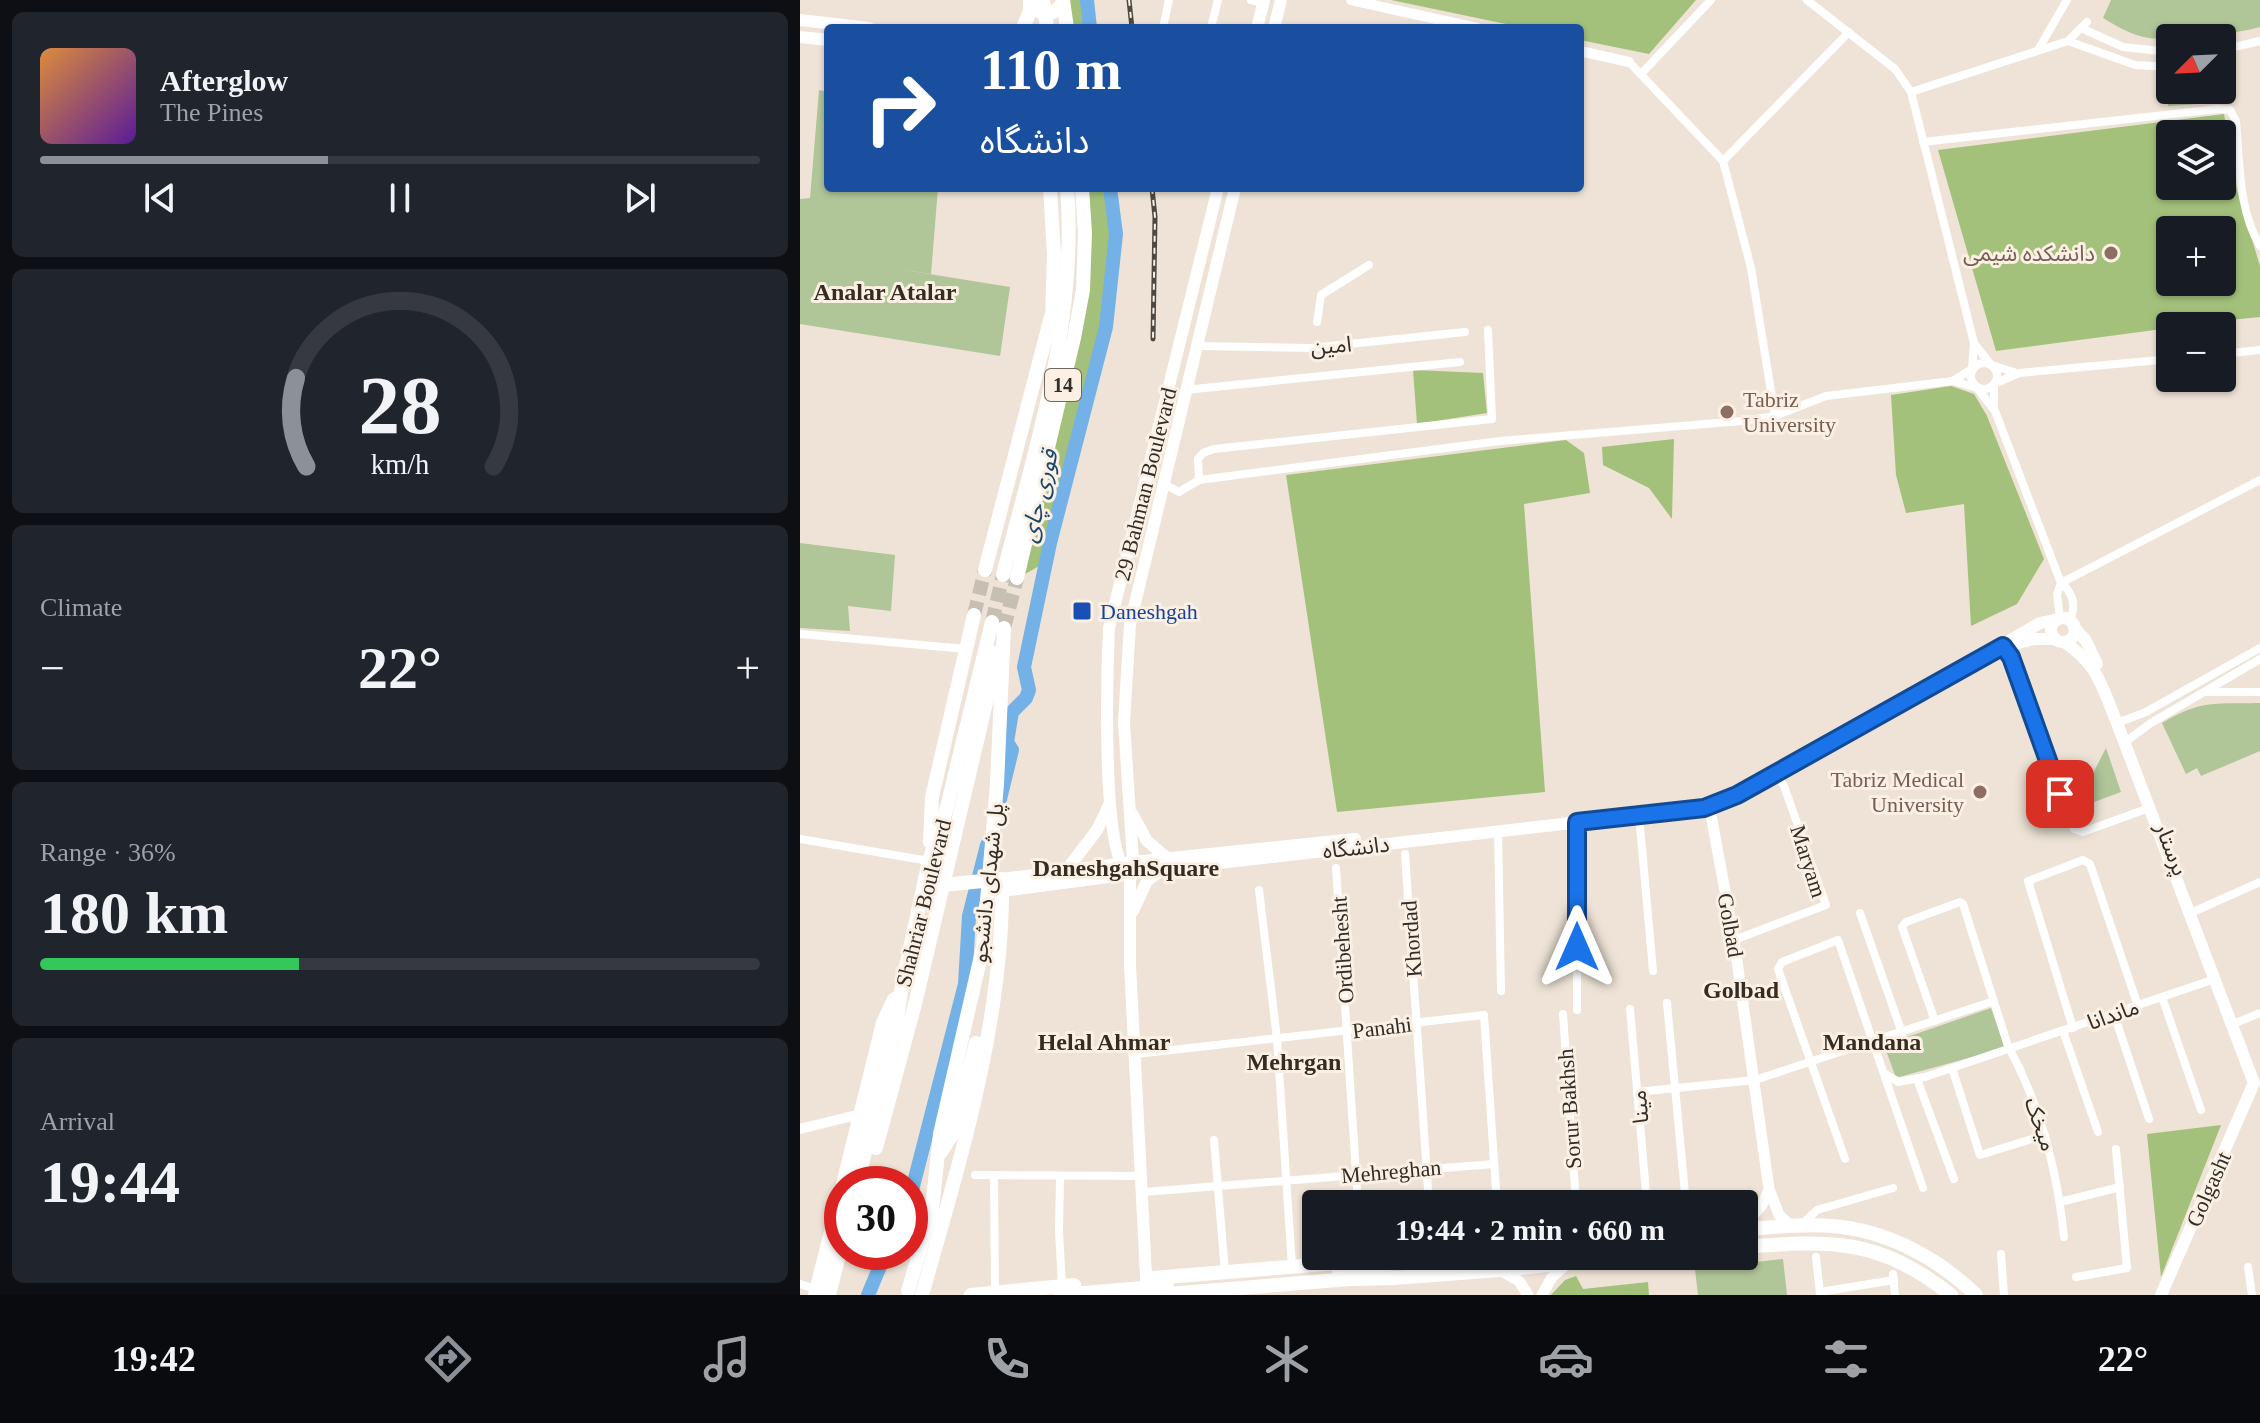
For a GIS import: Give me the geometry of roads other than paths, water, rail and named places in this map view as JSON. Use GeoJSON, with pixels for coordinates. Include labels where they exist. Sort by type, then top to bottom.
{"type":"FeatureCollection","features":[{"type":"Feature","properties":{"kind":"highway"},"geometry":{"type":"LineString","coordinates":[[1035,1],[1041,13],[1048,14],[1060,8],[1063,1]]}},
{"type":"Feature","properties":{"kind":"highway"},"geometry":{"type":"LineString","coordinates":[[1025,24],[1035,1]]}},
{"type":"Feature","properties":{"kind":"highway"},"geometry":{"type":"LineString","coordinates":[[1035,1],[1045,24]]}},
{"type":"Feature","properties":{"kind":"highway"},"geometry":{"type":"LineString","coordinates":[[1063,1],[1066,24]]}},
{"type":"Feature","properties":{"kind":"highway"},"geometry":{"type":"LineString","coordinates":[[1050,192],[1054,254],[1050,381]]}},
{"type":"Feature","properties":{"kind":"highway"},"geometry":{"type":"LineString","coordinates":[[1050,381],[1061,337],[1069,257],[1067,192]]}},
{"type":"Feature","properties":{"kind":"highway","name":"14"},"geometry":{"type":"LineString","coordinates":[[1050,381],[1010,576],[1081,302],[1085,233],[1082,192]]}},
{"type":"Feature","properties":{"kind":"highway"},"geometry":{"type":"LineString","coordinates":[[985,570],[1052,313]]}},
{"type":"Feature","properties":{"kind":"highway"},"geometry":{"type":"LineString","coordinates":[[929,861],[932,797],[974,615]]}},
{"type":"Feature","properties":{"kind":"highway"},"geometry":{"type":"LineString","coordinates":[[871,1166],[915,1004],[943,885],[998,625]]}},
{"type":"Feature","properties":{"kind":"highway","name":"پل شهدای دانشجو"},"geometry":{"type":"LineString","coordinates":[[939,1156],[940,1134],[983,947],[1003,686],[998,625]]}},
{"type":"Feature","properties":{"kind":"highway","name":"Shahriar Boulevard"},"geometry":{"type":"LineString","coordinates":[[862,1166],[894,1036],[929,861],[998,625]]}},
{"type":"Feature","properties":{"kind":"highway"},"geometry":{"type":"LineString","coordinates":[[915,1293],[956,1175],[983,1055],[998,963],[1002,885],[943,885]]}},
{"type":"Feature","properties":{"kind":"highway"},"geometry":{"type":"LineString","coordinates":[[915,1293],[939,1156],[952,1135],[998,963]]}},
{"type":"Feature","properties":{"kind":"highway"},"geometry":{"type":"LineString","coordinates":[[847,1166],[883,1023],[903,980]]}},
{"type":"Feature","properties":{"kind":"highway"},"geometry":{"type":"LineString","coordinates":[[1758,1227],[1832,1226],[1892,1240],[1948,1270],[1976,1295]]}},
{"type":"Feature","properties":{"kind":"highway"},"geometry":{"type":"LineString","coordinates":[[1767,1227],[1768,1245]]}},
{"type":"Feature","properties":{"kind":"highway"},"geometry":{"type":"LineString","coordinates":[[1758,1246],[1827,1242],[1874,1251],[1929,1277],[1951,1295]]}},
{"type":"Feature","properties":{"kind":"highway"},"geometry":{"type":"LineString","coordinates":[[1148,1279],[1302,1267]]}},
{"type":"Feature","properties":{"kind":"highway"},"geometry":{"type":"LineString","coordinates":[[820,1293],[825,1270]]}},
{"type":"Feature","properties":{"kind":"highway"},"geometry":{"type":"LineString","coordinates":[[820,1293],[830,1270]]}},
{"type":"Feature","properties":{"kind":"highway"},"geometry":{"type":"LineString","coordinates":[[1061,1290],[1317,1270]]}},
{"type":"Feature","properties":{"kind":"highway"},"geometry":{"type":"LineString","coordinates":[[1156,1295],[1334,1270]]}},
{"type":"Feature","properties":{"kind":"highway"},"geometry":{"type":"LineString","coordinates":[[1365,1270],[1393,1278]]}},
{"type":"Feature","properties":{"kind":"highway"},"geometry":{"type":"LineString","coordinates":[[1256,1295],[1349,1287],[1393,1278],[1500,1270]]}},
{"type":"Feature","properties":{"kind":"highway"},"geometry":{"type":"LineString","coordinates":[[1231,1272],[1229,1283],[1237,1295]]}},
{"type":"Feature","properties":{"kind":"highway"},"geometry":{"type":"LineString","coordinates":[[971,1295],[1094,1289],[1126,1281],[1127,1295]]}},
{"type":"Feature","properties":{"kind":"main road"},"geometry":{"type":"LineString","coordinates":[[1275,24],[1281,0]]}},
{"type":"Feature","properties":{"kind":"main road"},"geometry":{"type":"LineString","coordinates":[[1257,24],[1260,1]]}},
{"type":"Feature","properties":{"kind":"main road"},"geometry":{"type":"LineString","coordinates":[[800,20],[834,24]]}},
{"type":"Feature","properties":{"kind":"main road"},"geometry":{"type":"LineString","coordinates":[[800,37],[824,40]]}},
{"type":"Feature","properties":{"kind":"main road","name":"29 Bahman Boulevard"},"geometry":{"type":"LineString","coordinates":[[1128,867],[1115,852],[1110,820],[1109,628],[1217,192]]}},
{"type":"Feature","properties":{"kind":"main road"},"geometry":{"type":"LineString","coordinates":[[1147,1295],[1128,867],[1129,812],[1124,722],[1127,641],[1234,192]]}},
{"type":"Feature","properties":{"kind":"main road"},"geometry":{"type":"LineString","coordinates":[[1197,270],[1214,274]]}},
{"type":"Feature","properties":{"kind":"main road"},"geometry":{"type":"LineString","coordinates":[[2066,621],[2072,638],[2060,640],[2051,629],[2066,621]]}},
{"type":"Feature","properties":{"kind":"main road","name":"دانشگاه"},"geometry":{"type":"LineString","coordinates":[[1164,864],[1709,804],[1737,795],[1776,774],[2040,623],[2066,621]]}},
{"type":"Feature","properties":{"kind":"main road","name":"پرستار"},"geometry":{"type":"LineString","coordinates":[[2066,621],[2091,650],[2195,911],[2258,1080]]}},
{"type":"Feature","properties":{"kind":"main road","name":"دانشگاه"},"geometry":{"type":"LineString","coordinates":[[2003,646],[2034,639],[2060,640]]}},
{"type":"Feature","properties":{"kind":"main road","name":"پرستار"},"geometry":{"type":"LineString","coordinates":[[2060,640],[2088,659],[2120,722]]}},
{"type":"Feature","properties":{"kind":"main road","name":"پرستار"},"geometry":{"type":"LineString","coordinates":[[2127,740],[2149,808],[2258,1080]]}},
{"type":"Feature","properties":{"kind":"main road"},"geometry":{"type":"LineString","coordinates":[[1065,872],[1097,830],[1110,802]]}},
{"type":"Feature","properties":{"kind":"main road","name":"دانشگاه"},"geometry":{"type":"LineString","coordinates":[[1002,885],[1065,872],[1498,831],[1704,808],[1709,804]]}},
{"type":"Feature","properties":{"kind":"main road","name":"Golbad"},"geometry":{"type":"LineString","coordinates":[[1709,804],[1734,940],[1769,1189]]}},
{"type":"Feature","properties":{"kind":"main road"},"geometry":{"type":"LineString","coordinates":[[1110,820],[1120,824],[1129,812]]}},
{"type":"Feature","properties":{"kind":"main road"},"geometry":{"type":"LineString","coordinates":[[1129,812],[1164,864],[1147,881],[1130,917]]}},
{"type":"Feature","properties":{"kind":"main road","name":"دانشگاه"},"geometry":{"type":"LineString","coordinates":[[1002,885],[1128,867]]}},
{"type":"Feature","properties":{"kind":"main road","name":"Golgasht"},"geometry":{"type":"LineString","coordinates":[[2161,1295],[2258,1080]]}},
{"type":"Feature","properties":{"kind":"main road"},"geometry":{"type":"LineString","coordinates":[[1769,1189],[1779,1215],[1795,1225]]}},
{"type":"Feature","properties":{"kind":"main road"},"geometry":{"type":"LineString","coordinates":[[1758,1211],[1769,1189]]}},
{"type":"Feature","properties":{"kind":"main road"},"geometry":{"type":"LineString","coordinates":[[1500,1270],[1519,1281],[1528,1295]]}},
{"type":"Feature","properties":{"kind":"main road"},"geometry":{"type":"LineString","coordinates":[[1542,1295],[1560,1270]]}},
{"type":"Feature","properties":{"kind":"street"},"geometry":{"type":"LineString","coordinates":[[1164,24],[1169,0]]}},
{"type":"Feature","properties":{"kind":"street"},"geometry":{"type":"LineString","coordinates":[[1212,24],[1218,0]]}},
{"type":"Feature","properties":{"kind":"street"},"geometry":{"type":"LineString","coordinates":[[1351,0],[1459,24]]}},
{"type":"Feature","properties":{"kind":"street"},"geometry":{"type":"LineString","coordinates":[[1641,74],[1711,0]]}},
{"type":"Feature","properties":{"kind":"street"},"geometry":{"type":"LineString","coordinates":[[1807,0],[1895,69],[1911,92],[1974,343],[1970,378],[1995,411],[2061,583],[2068,588],[2073,599],[2074,610],[2066,621]]}},
{"type":"Feature","properties":{"kind":"street"},"geometry":{"type":"LineString","coordinates":[[2038,51],[2067,0]]}},
{"type":"Feature","properties":{"kind":"street"},"geometry":{"type":"LineString","coordinates":[[1911,92],[2068,41],[2084,25],[2123,47],[2156,51]]}},
{"type":"Feature","properties":{"kind":"street"},"geometry":{"type":"LineString","coordinates":[[1723,161],[1849,32]]}},
{"type":"Feature","properties":{"kind":"street"},"geometry":{"type":"LineString","coordinates":[[2068,41],[2135,65],[2156,66]]}},
{"type":"Feature","properties":{"kind":"street"},"geometry":{"type":"LineString","coordinates":[[2236,47],[2260,41]]}},
{"type":"Feature","properties":{"kind":"street"},"geometry":{"type":"LineString","coordinates":[[1584,52],[1629,62],[1723,161],[1751,268],[1775,416]]}},
{"type":"Feature","properties":{"kind":"street"},"geometry":{"type":"LineString","coordinates":[[1923,142],[2230,110],[2236,121],[2243,202],[2250,229],[2260,246]]}},
{"type":"Feature","properties":{"kind":"street"},"geometry":{"type":"LineString","coordinates":[[1317,322],[1321,295],[1369,265]]}},
{"type":"Feature","properties":{"kind":"street"},"geometry":{"type":"LineString","coordinates":[[1199,480],[1198,459],[1203,453],[1214,449],[1492,419],[1488,330]]}},
{"type":"Feature","properties":{"kind":"street","name":"امین"},"geometry":{"type":"LineString","coordinates":[[1197,346],[1311,348],[1465,332]]}},
{"type":"Feature","properties":{"kind":"street"},"geometry":{"type":"LineString","coordinates":[[1974,343],[1996,372],[1995,411]]}},
{"type":"Feature","properties":{"kind":"street"},"geometry":{"type":"LineString","coordinates":[[2236,353],[2260,350]]}},
{"type":"Feature","properties":{"kind":"street"},"geometry":{"type":"LineString","coordinates":[[1164,484],[1179,492],[1199,480],[1500,441],[1662,429],[1775,416],[1826,396],[1953,381],[1987,389],[2019,373],[2156,360]]}},
{"type":"Feature","properties":{"kind":"street"},"geometry":{"type":"LineString","coordinates":[[1185,390],[1460,362]]}},
{"type":"Feature","properties":{"kind":"street"},"geometry":{"type":"LineString","coordinates":[[1953,381],[1978,363],[2019,373]]}},
{"type":"Feature","properties":{"kind":"street"},"geometry":{"type":"LineString","coordinates":[[2066,621],[2057,594],[2061,583],[2260,480]]}},
{"type":"Feature","properties":{"kind":"street"},"geometry":{"type":"LineString","coordinates":[[800,634],[966,649]]}},
{"type":"Feature","properties":{"kind":"street"},"geometry":{"type":"LineString","coordinates":[[2003,646],[2011,657],[2074,829],[2078,833],[2083,832],[2149,808]]}},
{"type":"Feature","properties":{"kind":"street"},"geometry":{"type":"LineString","coordinates":[[2127,740],[2260,648]]}},
{"type":"Feature","properties":{"kind":"street"},"geometry":{"type":"LineString","coordinates":[[2120,722],[2260,659]]}},
{"type":"Feature","properties":{"kind":"street"},"geometry":{"type":"LineString","coordinates":[[2200,688],[2260,692]]}},
{"type":"Feature","properties":{"kind":"street","name":"Maryam"},"geometry":{"type":"LineString","coordinates":[[1734,940],[1826,905],[1784,786],[1776,774]]}},
{"type":"Feature","properties":{"kind":"street"},"geometry":{"type":"LineString","coordinates":[[1639,815],[1653,971]]}},
{"type":"Feature","properties":{"kind":"street"},"geometry":{"type":"LineString","coordinates":[[1577,822],[1577,1010]]}},
{"type":"Feature","properties":{"kind":"street"},"geometry":{"type":"LineString","coordinates":[[1498,831],[1501,991]]}},
{"type":"Feature","properties":{"kind":"street"},"geometry":{"type":"LineString","coordinates":[[800,839],[929,861]]}},
{"type":"Feature","properties":{"kind":"street","name":"Khordad"},"geometry":{"type":"LineString","coordinates":[[1405,854],[1428,1190]]}},
{"type":"Feature","properties":{"kind":"street"},"geometry":{"type":"LineString","coordinates":[[2098,1132],[2028,881],[2087,861],[2138,1006]]}},
{"type":"Feature","properties":{"kind":"street","name":"Ordibehesht"},"geometry":{"type":"LineString","coordinates":[[1336,868],[1357,1190]]}},
{"type":"Feature","properties":{"kind":"street"},"geometry":{"type":"LineString","coordinates":[[2195,911],[2260,882]]}},
{"type":"Feature","properties":{"kind":"street"},"geometry":{"type":"LineString","coordinates":[[1259,890],[1277,1039],[1292,1267]]}},
{"type":"Feature","properties":{"kind":"street"},"geometry":{"type":"LineString","coordinates":[[1935,1021],[1903,923],[1960,902],[2011,1050]]}},
{"type":"Feature","properties":{"kind":"street"},"geometry":{"type":"LineString","coordinates":[[1860,913],[1902,1033]]}},
{"type":"Feature","properties":{"kind":"street"},"geometry":{"type":"LineString","coordinates":[[1845,1159],[1779,965],[1838,940],[1923,1188]]}},
{"type":"Feature","properties":{"kind":"street","name":"ماندانا"},"geometry":{"type":"LineString","coordinates":[[1884,1073],[1898,1082],[1917,1079],[2011,1050],[2215,979]]}},
{"type":"Feature","properties":{"kind":"street"},"geometry":{"type":"LineString","coordinates":[[2162,997],[2201,1110]]}},
{"type":"Feature","properties":{"kind":"street"},"geometry":{"type":"LineString","coordinates":[[1637,1092],[1755,1080],[1994,1001]]}},
{"type":"Feature","properties":{"kind":"street"},"geometry":{"type":"LineString","coordinates":[[1667,1003],[1685,1190]]}},
{"type":"Feature","properties":{"kind":"street","name":"مینا"},"geometry":{"type":"LineString","coordinates":[[1630,1009],[1646,1190]]}},
{"type":"Feature","properties":{"kind":"street"},"geometry":{"type":"LineString","coordinates":[[2238,1022],[2260,1013]]}},
{"type":"Feature","properties":{"kind":"street","name":"Sorur Bakhsh"},"geometry":{"type":"LineString","coordinates":[[1563,1014],[1575,1190]]}},
{"type":"Feature","properties":{"kind":"street"},"geometry":{"type":"LineString","coordinates":[[2114,1014],[2149,1119]]}},
{"type":"Feature","properties":{"kind":"street","name":"Panahi"},"geometry":{"type":"LineString","coordinates":[[1136,1054],[1484,1015],[1494,1164]]}},
{"type":"Feature","properties":{"kind":"street","name":"میخک"},"geometry":{"type":"LineString","coordinates":[[2011,1050],[2020,1063],[2053,1159],[2064,1237]]}},
{"type":"Feature","properties":{"kind":"street"},"geometry":{"type":"LineString","coordinates":[[1952,1068],[1980,1155],[2045,1135]]}},
{"type":"Feature","properties":{"kind":"street"},"geometry":{"type":"LineString","coordinates":[[1917,1079],[1954,1179]]}},
{"type":"Feature","properties":{"kind":"street"},"geometry":{"type":"LineString","coordinates":[[800,1129],[861,1114]]}},
{"type":"Feature","properties":{"kind":"street"},"geometry":{"type":"LineString","coordinates":[[1214,1140],[1231,1272]]}},
{"type":"Feature","properties":{"kind":"street"},"geometry":{"type":"LineString","coordinates":[[2076,1277],[2127,1268],[2116,1149]]}},
{"type":"Feature","properties":{"kind":"street"},"geometry":{"type":"LineString","coordinates":[[1494,1164],[1496,1190]]}},
{"type":"Feature","properties":{"kind":"street","name":"Mehreghan"},"geometry":{"type":"LineString","coordinates":[[1144,1192],[1494,1164]]}},
{"type":"Feature","properties":{"kind":"street"},"geometry":{"type":"LineString","coordinates":[[975,1175],[1143,1176]]}},
{"type":"Feature","properties":{"kind":"street"},"geometry":{"type":"LineString","coordinates":[[994,1175],[995,1292]]}},
{"type":"Feature","properties":{"kind":"street"},"geometry":{"type":"LineString","coordinates":[[1060,1176],[1061,1290]]}},
{"type":"Feature","properties":{"kind":"street"},"geometry":{"type":"LineString","coordinates":[[2060,1202],[2120,1187]]}},
{"type":"Feature","properties":{"kind":"street"},"geometry":{"type":"LineString","coordinates":[[1795,1225],[1817,1210],[1893,1188]]}},
{"type":"Feature","properties":{"kind":"street"},"geometry":{"type":"LineString","coordinates":[[2001,1254],[2004,1295]]}},
{"type":"Feature","properties":{"kind":"street"},"geometry":{"type":"LineString","coordinates":[[1816,1257],[1820,1293],[1893,1277],[1895,1295]]}},
{"type":"Feature","properties":{"kind":"street"},"geometry":{"type":"LineString","coordinates":[[2248,1267],[2256,1295]]}},
{"type":"Feature","properties":{"kind":"street"},"geometry":{"type":"LineString","coordinates":[[800,1284],[820,1293]]}},
{"type":"Feature","properties":{"kind":"waterway","name":"قوری چای"},"geometry":{"type":"LineString","coordinates":[[1087,0],[1090,24]]}},
{"type":"Feature","properties":{"kind":"waterway","name":"قوری چای"},"geometry":{"type":"LineString","coordinates":[[1000,799],[1012,750],[1007,742],[1012,712],[1026,698],[1029,690],[1024,667],[1050,543],[1106,327],[1116,234],[1111,192]]}},
{"type":"Feature","properties":{"kind":"waterway","name":"قوری چای"},"geometry":{"type":"LineString","coordinates":[[918,1166],[965,984],[969,916],[987,845]]}},
{"type":"Feature","properties":{"kind":"waterway","name":"قوری چای"},"geometry":{"type":"LineString","coordinates":[[868,1295],[878,1270]]}},
{"type":"Feature","properties":{"kind":"tunnel"},"geometry":{"type":"LineString","coordinates":[[974,615],[985,570]]}},
{"type":"Feature","properties":{"kind":"tunnel"},"geometry":{"type":"LineString","coordinates":[[992,622],[1003,575]]}},
{"type":"Feature","properties":{"kind":"tunnel"},"geometry":{"type":"LineString","coordinates":[[1004,628],[1017,578]]}},
{"type":"Feature","properties":{"kind":"railway"},"geometry":{"type":"LineString","coordinates":[[1129,0],[1132,24]]}},
{"type":"Feature","properties":{"kind":"railway"},"geometry":{"type":"LineString","coordinates":[[1152,192],[1155,217],[1153,339]]}},
{"type":"Feature","properties":{"kind":"place","name":"دانشکده شیمی"},"geometry":{"type":"Point","coordinates":[2111,253]}},
{"type":"Feature","properties":{"kind":"place","name":"Tabriz University"},"geometry":{"type":"Point","coordinates":[1727,412]}},
{"type":"Feature","properties":{"kind":"place","name":"Daneshgah"},"geometry":{"type":"Point","coordinates":[1082,611]}},
{"type":"Feature","properties":{"kind":"place","name":"Tabriz Medical University"},"geometry":{"type":"Point","coordinates":[1980,792]}},
{"type":"Feature","properties":{"kind":"district","name":"Analar Atalar"},"geometry":{"type":"Point","coordinates":[885,292]}},
{"type":"Feature","properties":{"kind":"district","name":"DaneshgahSquare"},"geometry":{"type":"Point","coordinates":[1126,868]}},
{"type":"Feature","properties":{"kind":"district","name":"Golbad"},"geometry":{"type":"Point","coordinates":[1741,990]}},
{"type":"Feature","properties":{"kind":"district","name":"Helal Ahmar"},"geometry":{"type":"Point","coordinates":[1104,1042]}},
{"type":"Feature","properties":{"kind":"district","name":"Mandana"},"geometry":{"type":"Point","coordinates":[1872,1042]}},
{"type":"Feature","properties":{"kind":"district","name":"Mehrgan"},"geometry":{"type":"Point","coordinates":[1294,1062]}}]}
